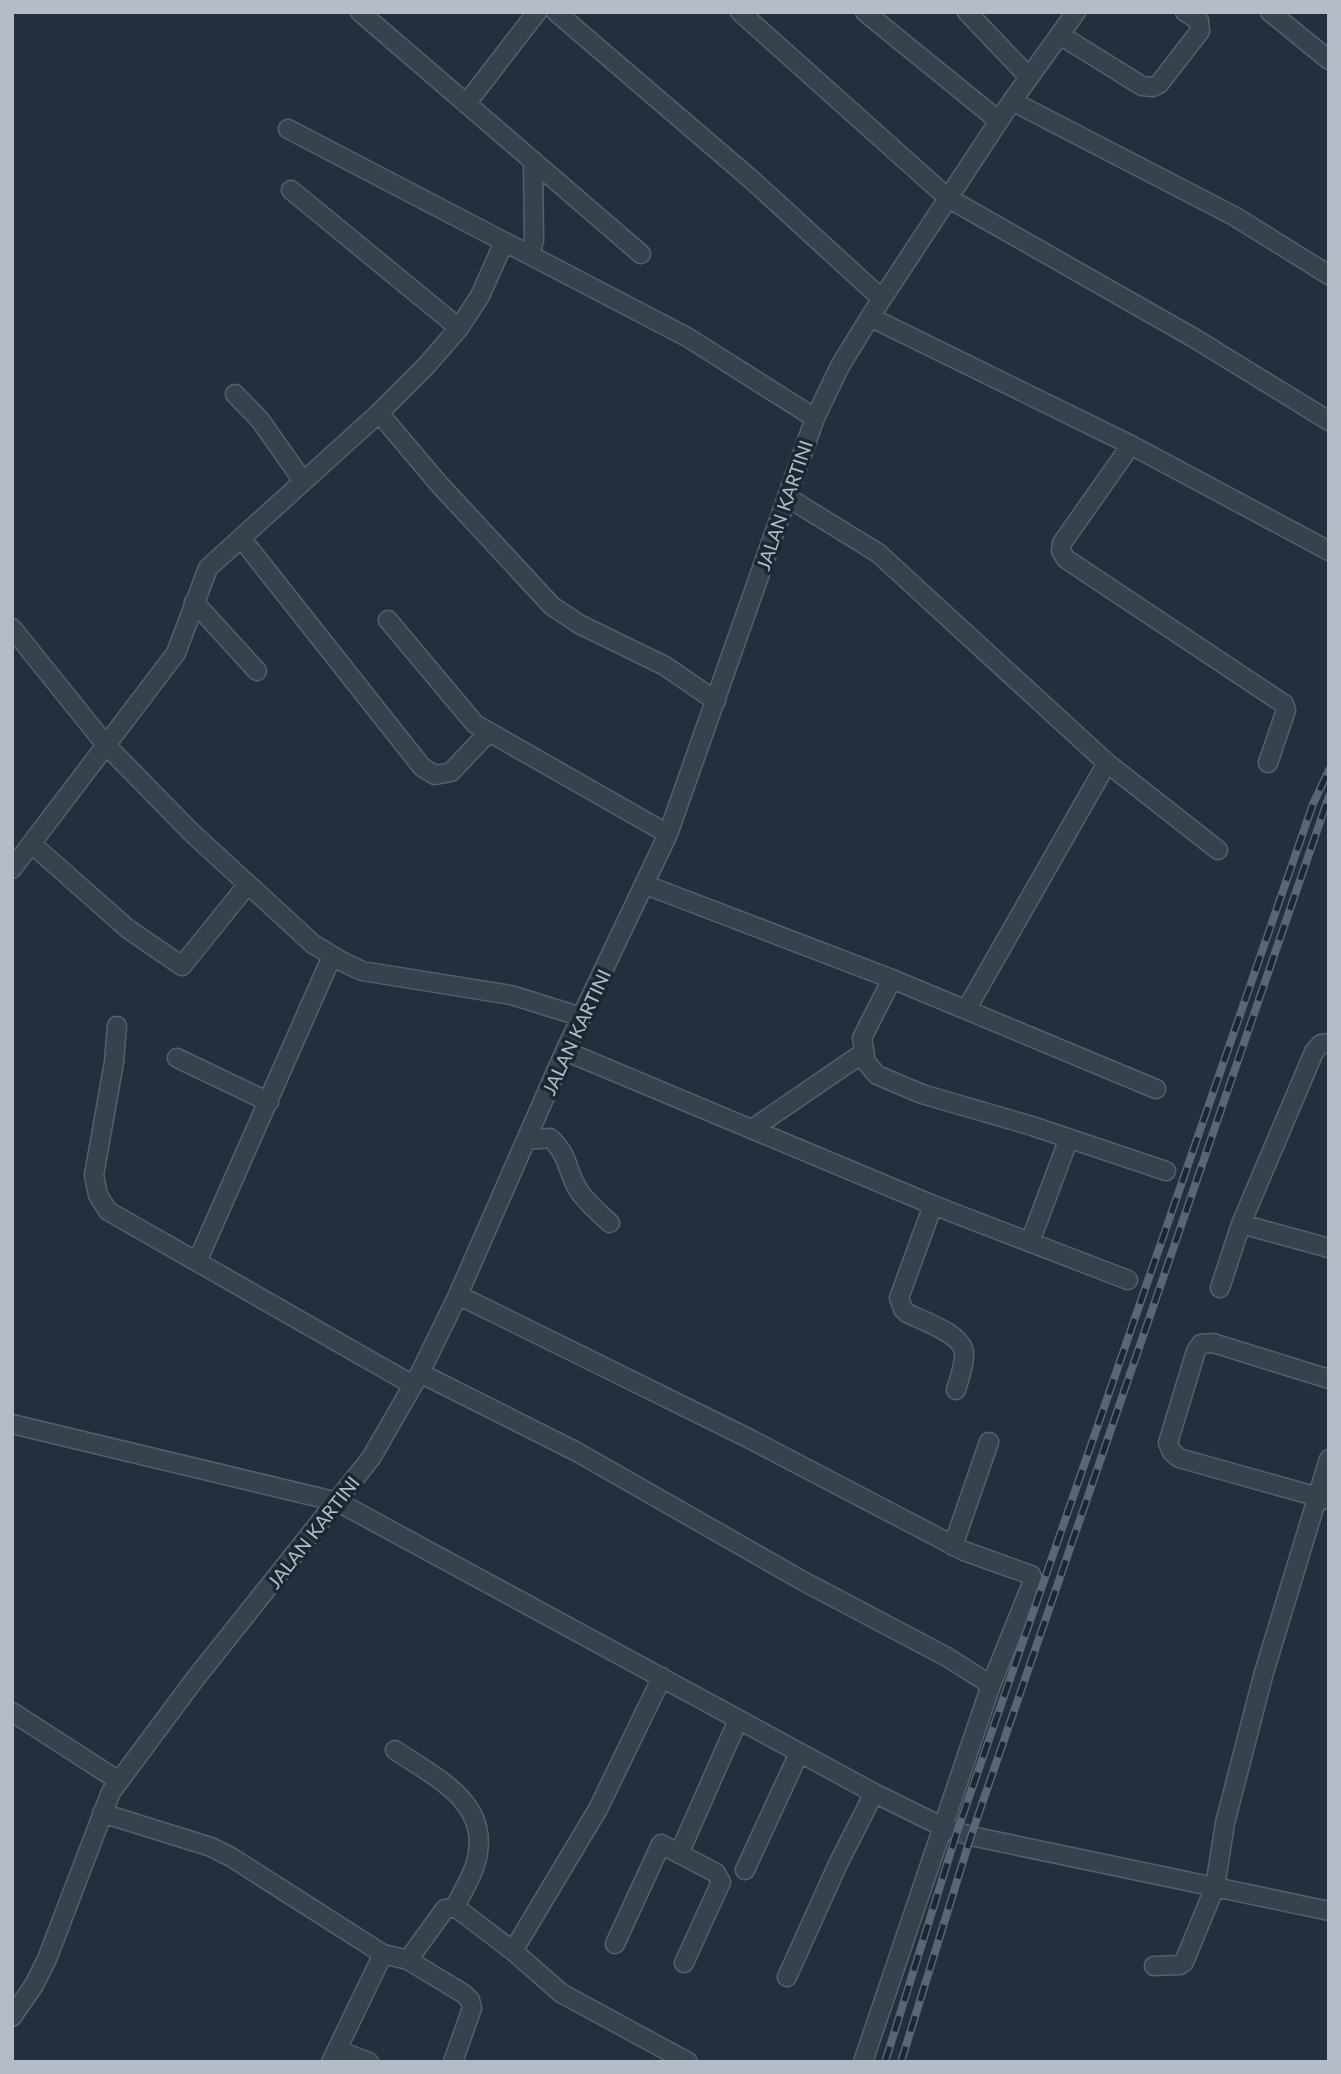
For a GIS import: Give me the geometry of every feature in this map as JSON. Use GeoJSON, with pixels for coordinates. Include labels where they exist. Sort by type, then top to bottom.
{"type":"FeatureCollection","features":[{"type":"Feature","properties":{"kind":"street"},"geometry":{"type":"LineString","coordinates":[[360,12],[640,254]]}},
{"type":"Feature","properties":{"kind":"street"},"geometry":{"type":"LineString","coordinates":[[466,104],[537,12]]}},
{"type":"Feature","properties":{"kind":"street"},"geometry":{"type":"LineString","coordinates":[[556,12],[752,180],[882,299]]}},
{"type":"Feature","properties":{"kind":"street"},"geometry":{"type":"LineString","coordinates":[[740,12],[948,198],[1194,338],[1329,421]]}},
{"type":"Feature","properties":{"kind":"street"},"geometry":{"type":"LineString","coordinates":[[865,12],[999,121]]}},
{"type":"Feature","properties":{"kind":"street"},"geometry":{"type":"LineString","coordinates":[[967,12],[1029,77]]}},
{"type":"Feature","properties":{"kind":"street","name":"JALAN KARTINI"},"geometry":{"type":"LineString","coordinates":[[12,2017],[34,1985],[47,1959],[111,1792],[195,1679],[371,1458],[416,1379],[458,1295],[565,1051],[668,834],[815,418],[840,366],[1012,101],[1076,12]]}},
{"type":"Feature","properties":{"kind":"street"},"geometry":{"type":"LineString","coordinates":[[1060,35],[1142,86],[1152,87],[1159,84],[1200,31],[1199,21],[1185,12]]}},
{"type":"Feature","properties":{"kind":"street"},"geometry":{"type":"LineString","coordinates":[[1270,12],[1329,60]]}},
{"type":"Feature","properties":{"kind":"street"},"geometry":{"type":"LineString","coordinates":[[1012,101],[1234,216],[1329,275]]}},
{"type":"Feature","properties":{"kind":"street"},"geometry":{"type":"LineString","coordinates":[[288,129],[687,337],[815,418]]}},
{"type":"Feature","properties":{"kind":"street"},"geometry":{"type":"LineString","coordinates":[[530,255],[534,240],[533,161]]}},
{"type":"Feature","properties":{"kind":"street"},"geometry":{"type":"LineString","coordinates":[[290,190],[459,328]]}},
{"type":"Feature","properties":{"kind":"street"},"geometry":{"type":"LineString","coordinates":[[12,869],[33,845],[176,653],[208,568],[379,413],[426,366],[459,328],[492,274],[504,242]]}},
{"type":"Feature","properties":{"kind":"street"},"geometry":{"type":"LineString","coordinates":[[870,317],[1131,446],[1329,551]]}},
{"type":"Feature","properties":{"kind":"street"},"geometry":{"type":"LineString","coordinates":[[235,394],[260,420],[303,481]]}},
{"type":"Feature","properties":{"kind":"street"},"geometry":{"type":"LineString","coordinates":[[379,413],[439,484],[552,606],[579,624],[665,666],[716,701]]}},
{"type":"Feature","properties":{"kind":"street"},"geometry":{"type":"LineString","coordinates":[[1131,446],[1062,542],[1063,555],[1282,702],[1286,710],[1268,763]]}},
{"type":"Feature","properties":{"kind":"street"},"geometry":{"type":"LineString","coordinates":[[787,497],[878,553],[1107,763],[1218,850]]}},
{"type":"Feature","properties":{"kind":"street"},"geometry":{"type":"LineString","coordinates":[[241,538],[430,774],[440,776],[451,772],[488,733]]}},
{"type":"Feature","properties":{"kind":"street"},"geometry":{"type":"LineString","coordinates":[[194,602],[257,671]]}},
{"type":"Feature","properties":{"kind":"street"},"geometry":{"type":"LineString","coordinates":[[388,621],[463,711],[488,733],[668,834]]}},
{"type":"Feature","properties":{"kind":"street"},"geometry":{"type":"LineString","coordinates":[[12,628],[106,746],[191,832],[313,944],[362,971],[510,995],[582,1017]]}},
{"type":"Feature","properties":{"kind":"street"},"geometry":{"type":"LineString","coordinates":[[966,1010],[1107,763]]}},
{"type":"Feature","properties":{"kind":"street"},"geometry":{"type":"LineString","coordinates":[[33,845],[128,929],[182,966],[248,884]]}},
{"type":"Feature","properties":{"kind":"street"},"geometry":{"type":"LineString","coordinates":[[646,885],[892,979],[1156,1089]]}},
{"type":"Feature","properties":{"kind":"street"},"geometry":{"type":"LineString","coordinates":[[197,1262],[332,956]]}},
{"type":"Feature","properties":{"kind":"street"},"geometry":{"type":"LineString","coordinates":[[892,979],[862,1038],[863,1053],[870,1069],[877,1075],[902,1087],[1166,1171]]}},
{"type":"Feature","properties":{"kind":"street"},"geometry":{"type":"LineString","coordinates":[[117,1026],[114,1062],[94,1175],[98,1195],[108,1211],[197,1262],[416,1379],[577,1452],[803,1581],[954,1661],[991,1685]]}},
{"type":"Feature","properties":{"kind":"street"},"geometry":{"type":"LineString","coordinates":[[1220,1289],[1241,1224],[1314,1052],[1321,1044],[1329,1043]]}},
{"type":"Feature","properties":{"kind":"street"},"geometry":{"type":"LineString","coordinates":[[565,1051],[933,1205],[1128,1280]]}},
{"type":"Feature","properties":{"kind":"street"},"geometry":{"type":"LineString","coordinates":[[752,1129],[863,1053]]}},
{"type":"Feature","properties":{"kind":"street"},"geometry":{"type":"LineString","coordinates":[[177,1058],[269,1102]]}},
{"type":"Feature","properties":{"kind":"street"},"geometry":{"type":"LineString","coordinates":[[527,1140],[550,1139],[560,1147],[579,1190],[610,1223]]}},
{"type":"Feature","properties":{"kind":"street"},"geometry":{"type":"LineString","coordinates":[[1030,1242],[1069,1139]]}},
{"type":"Feature","properties":{"kind":"street"},"geometry":{"type":"LineString","coordinates":[[933,1205],[899,1297],[907,1314],[953,1336],[961,1343],[964,1362],[956,1390]]}},
{"type":"Feature","properties":{"kind":"street"},"geometry":{"type":"LineString","coordinates":[[1241,1224],[1329,1248]]}},
{"type":"Feature","properties":{"kind":"street"},"geometry":{"type":"LineString","coordinates":[[458,1295],[750,1439],[979,1559],[1031,1575],[1032,1581],[991,1685],[945,1828],[863,2062]]}},
{"type":"Feature","properties":{"kind":"street"},"geometry":{"type":"LineString","coordinates":[[1322,1498],[1179,1458],[1168,1443],[1196,1351],[1201,1344],[1213,1343],[1329,1379]]}},
{"type":"Feature","properties":{"kind":"street"},"geometry":{"type":"LineString","coordinates":[[12,1424],[338,1502],[799,1753],[945,1828],[971,1836],[1329,1911]]}},
{"type":"Feature","properties":{"kind":"street"},"geometry":{"type":"LineString","coordinates":[[953,1546],[989,1442]]}},
{"type":"Feature","properties":{"kind":"street"},"geometry":{"type":"LineString","coordinates":[[1154,1966],[1180,1965],[1184,1962],[1215,1887],[1229,1808],[1263,1676],[1322,1498],[1329,1459]]}},
{"type":"Feature","properties":{"kind":"street"},"geometry":{"type":"LineString","coordinates":[[513,1951],[598,1810],[662,1677]]}},
{"type":"Feature","properties":{"kind":"street"},"geometry":{"type":"LineString","coordinates":[[12,1713],[119,1781]]}},
{"type":"Feature","properties":{"kind":"street"},"geometry":{"type":"LineString","coordinates":[[679,1854],[738,1720]]}},
{"type":"Feature","properties":{"kind":"street"},"geometry":{"type":"LineString","coordinates":[[395,1750],[458,1793],[476,1821],[478,1854],[455,1906]]}},
{"type":"Feature","properties":{"kind":"street"},"geometry":{"type":"LineString","coordinates":[[746,1870],[799,1753]]}},
{"type":"Feature","properties":{"kind":"street"},"geometry":{"type":"LineString","coordinates":[[787,1977],[838,1864],[874,1793]]}},
{"type":"Feature","properties":{"kind":"street"},"geometry":{"type":"LineString","coordinates":[[102,1813],[211,1847],[383,1954],[408,1960],[464,1994],[470,2000],[472,2008],[456,2061]]}},
{"type":"Feature","properties":{"kind":"street"},"geometry":{"type":"LineString","coordinates":[[615,1944],[661,1844],[716,1873],[721,1882],[684,1964]]}},
{"type":"Feature","properties":{"kind":"street"},"geometry":{"type":"LineString","coordinates":[[455,1906],[561,1993],[688,2062]]}},
{"type":"Feature","properties":{"kind":"street"},"geometry":{"type":"LineString","coordinates":[[408,1960],[444,1909],[455,1906]]}},
{"type":"Feature","properties":{"kind":"street"},"geometry":{"type":"LineString","coordinates":[[369,2062],[334,2056],[383,1954]]}},
{"type":"Feature","properties":{"kind":"railway"},"geometry":{"type":"LineString","coordinates":[[885,2062],[957,1832],[1313,804],[1329,770]]}},
{"type":"Feature","properties":{"kind":"railway"},"geometry":{"type":"LineString","coordinates":[[901,2062],[971,1836],[1329,796]]}}]}
